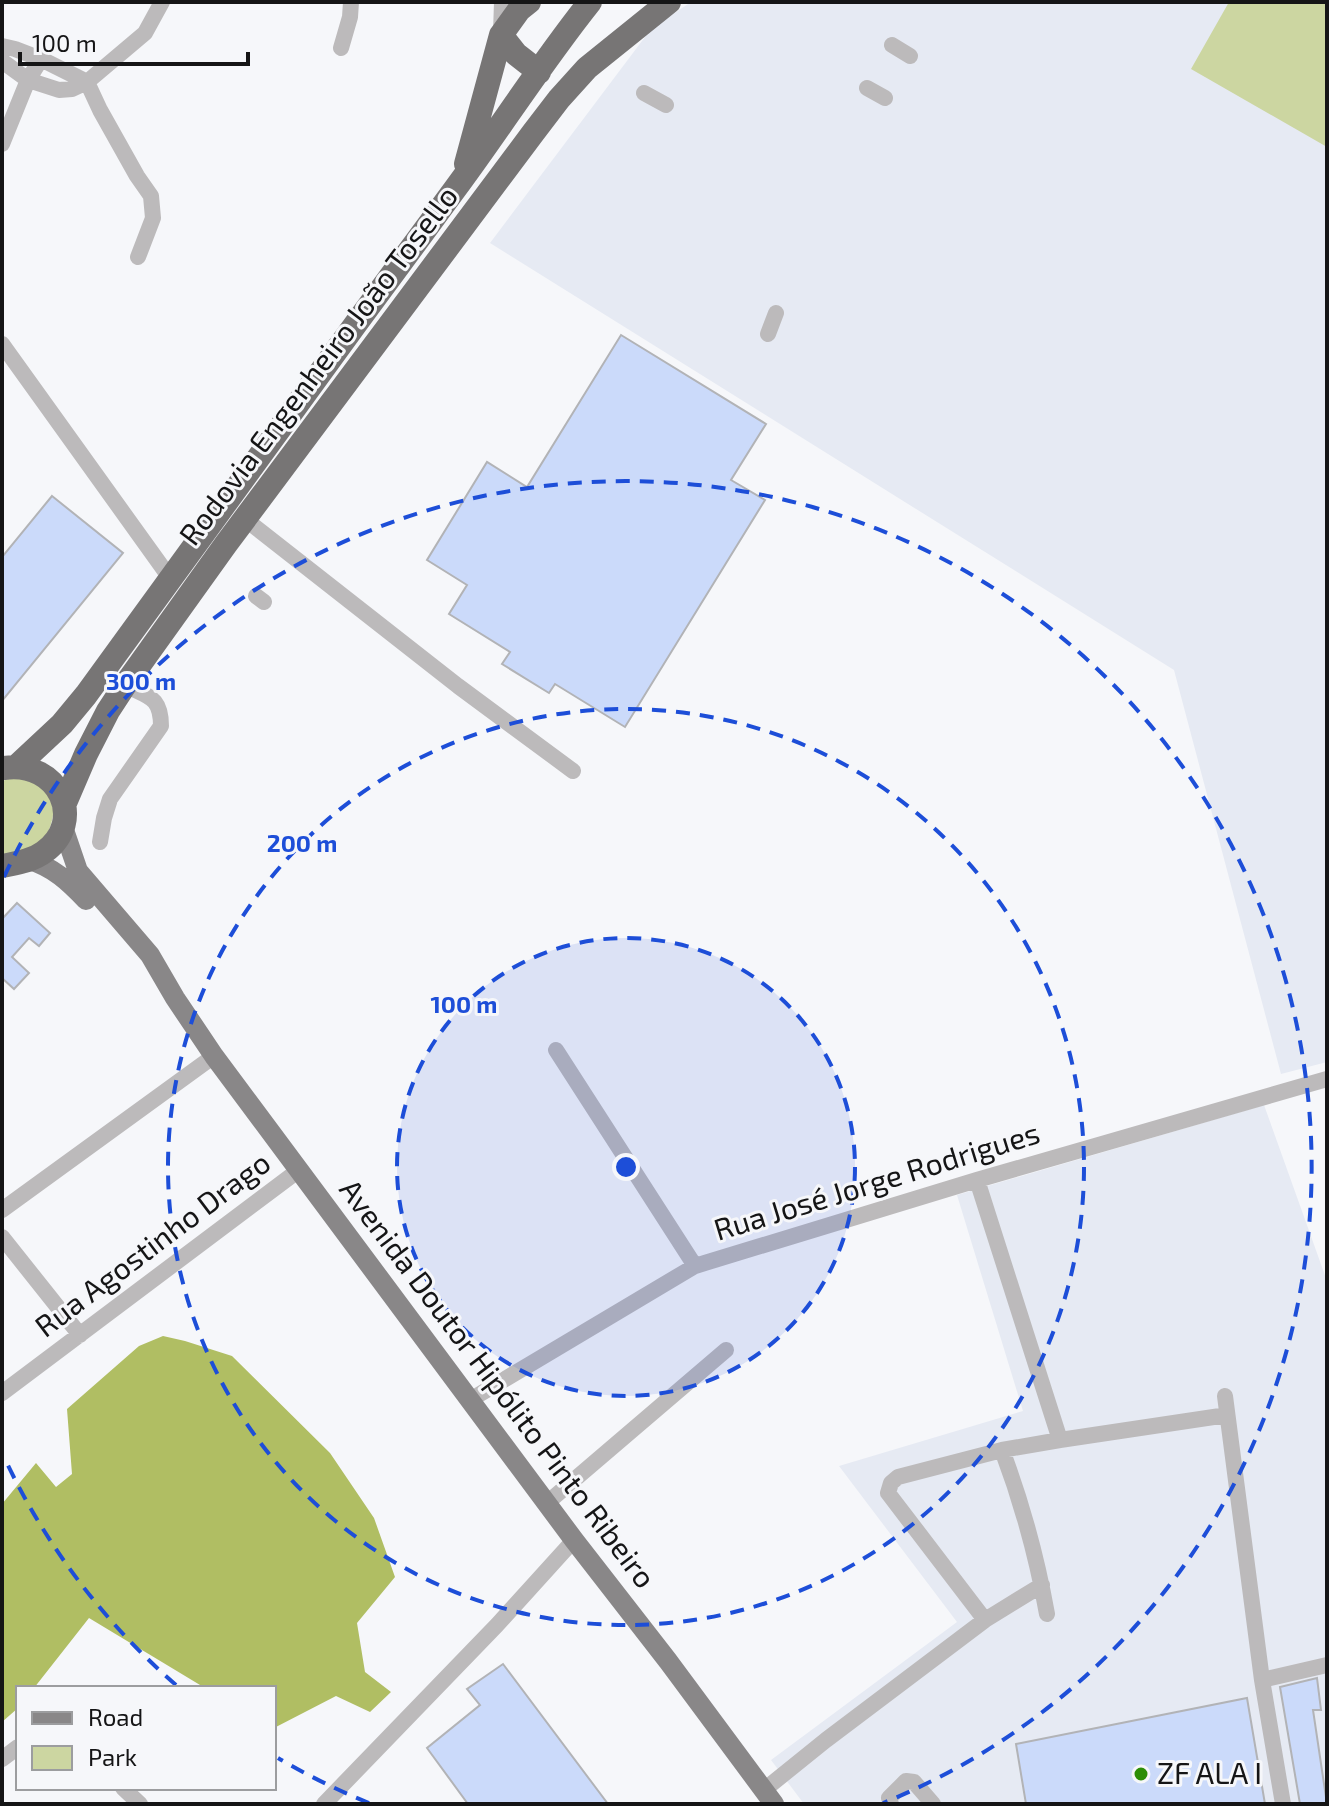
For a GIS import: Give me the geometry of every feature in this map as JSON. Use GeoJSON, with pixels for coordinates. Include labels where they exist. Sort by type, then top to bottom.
{"type":"FeatureCollection","features":[{"type":"Feature","properties":{"kind":"highway"},"geometry":{"type":"LineString","coordinates":[[462,181],[501,35],[519,10],[529,2]]}},
{"type":"Feature","properties":{"kind":"highway","name":"Rodovia Engenheiro João Tosello"},"geometry":{"type":"LineString","coordinates":[[9,767],[62,724],[78,704],[462,181],[558,41],[590,2]]}},
{"type":"Feature","properties":{"kind":"highway","name":"Rodovia Engenheiro João Tosello"},"geometry":{"type":"LineString","coordinates":[[12,865],[44,852],[56,840],[86,754],[125,685],[559,99],[587,68],[669,2]]}},
{"type":"Feature","properties":{"kind":"highway"},"geometry":{"type":"LineString","coordinates":[[501,35],[516,54],[539,72]]}},
{"type":"Feature","properties":{"kind":"highway"},"geometry":{"type":"LineString","coordinates":[[9,767],[37,770],[49,778],[59,790],[64,815]]}},
{"type":"Feature","properties":{"kind":"main road","name":"Avenida Doutor Hipólito Pinto Ribeiro"},"geometry":{"type":"LineString","coordinates":[[64,815],[78,871],[150,955],[214,1056],[769,1797]]}},
{"type":"Feature","properties":{"kind":"main road","name":"Avenida Doutor Hipólito Pinto Ribeiro"},"geometry":{"type":"LineString","coordinates":[[12,865],[41,863],[69,882],[175,998]]}},
{"type":"Feature","properties":{"kind":"street"},"geometry":{"type":"LineString","coordinates":[[2,61],[28,80],[59,90],[72,89],[87,82],[145,33],[162,2]]}},
{"type":"Feature","properties":{"kind":"street"},"geometry":{"type":"LineString","coordinates":[[341,48],[351,2]]}},
{"type":"Feature","properties":{"kind":"street"},"geometry":{"type":"LineString","coordinates":[[501,35],[502,2]]}},
{"type":"Feature","properties":{"kind":"street"},"geometry":{"type":"LineString","coordinates":[[892,45],[910,56]]}},
{"type":"Feature","properties":{"kind":"street"},"geometry":{"type":"LineString","coordinates":[[2,46],[41,59],[87,82],[151,196],[153,218],[138,257]]}},
{"type":"Feature","properties":{"kind":"street"},"geometry":{"type":"LineString","coordinates":[[2,144],[28,80],[41,59]]}},
{"type":"Feature","properties":{"kind":"street"},"geometry":{"type":"LineString","coordinates":[[867,88],[885,98]]}},
{"type":"Feature","properties":{"kind":"street"},"geometry":{"type":"LineString","coordinates":[[644,93],[666,105]]}},
{"type":"Feature","properties":{"kind":"street"},"geometry":{"type":"LineString","coordinates":[[768,334],[776,313]]}},
{"type":"Feature","properties":{"kind":"street"},"geometry":{"type":"LineString","coordinates":[[2,344],[170,578]]}},
{"type":"Feature","properties":{"kind":"street"},"geometry":{"type":"LineString","coordinates":[[245,519],[458,686],[573,771]]}},
{"type":"Feature","properties":{"kind":"street"},"geometry":{"type":"LineString","coordinates":[[100,842],[110,799],[161,726],[161,711],[154,700],[125,685]]}},
{"type":"Feature","properties":{"kind":"street"},"geometry":{"type":"LineString","coordinates":[[556,1050],[695,1266]]}},
{"type":"Feature","properties":{"kind":"street"},"geometry":{"type":"LineString","coordinates":[[2,1210],[214,1056]]}},
{"type":"Feature","properties":{"kind":"street","name":"Rua José Jorge Rodrigues"},"geometry":{"type":"LineString","coordinates":[[470,1400],[695,1266],[977,1180],[1327,1079]]}},
{"type":"Feature","properties":{"kind":"street","name":"Rua Agostinho Drago"},"geometry":{"type":"LineString","coordinates":[[2,1393],[299,1170]]}},
{"type":"Feature","properties":{"kind":"street"},"geometry":{"type":"LineString","coordinates":[[977,1180],[1060,1440]]}},
{"type":"Feature","properties":{"kind":"street"},"geometry":{"type":"LineString","coordinates":[[2,1237],[80,1335]]}},
{"type":"Feature","properties":{"kind":"street"},"geometry":{"type":"LineString","coordinates":[[547,1503],[726,1350]]}},
{"type":"Feature","properties":{"kind":"street"},"geometry":{"type":"LineString","coordinates":[[1225,1396],[1262,1680],[1283,1804]]}},
{"type":"Feature","properties":{"kind":"street"},"geometry":{"type":"LineString","coordinates":[[985,1620],[888,1493],[891,1483],[898,1477],[1002,1450],[1227,1415]]}},
{"type":"Feature","properties":{"kind":"street"},"geometry":{"type":"LineString","coordinates":[[1002,1450],[1034,1548],[1047,1614]]}},
{"type":"Feature","properties":{"kind":"street"},"geometry":{"type":"LineString","coordinates":[[324,1804],[497,1625],[574,1540]]}},
{"type":"Feature","properties":{"kind":"street"},"geometry":{"type":"LineString","coordinates":[[769,1797],[826,1740],[985,1620],[1042,1585]]}},
{"type":"Feature","properties":{"kind":"street"},"geometry":{"type":"LineString","coordinates":[[1262,1680],[1327,1665]]}},
{"type":"Feature","properties":{"kind":"street"},"geometry":{"type":"LineString","coordinates":[[891,1804],[889,1798],[906,1781],[914,1782],[933,1804]]}},
{"type":"Feature","properties":{"kind":"street"},"geometry":{"type":"LineString","coordinates":[[125,1790],[140,1804]]}},
{"type":"Feature","properties":{"kind":"shaded area"},"geometry":{"type":"Polygon","coordinates":[[[691,2],[1327,2],[1327,1062],[1281,1074],[1174,670],[490,243],[651,29],[691,2]]]}},
{"type":"Feature","properties":{"kind":"shaded area"},"geometry":{"type":"Polygon","coordinates":[[[1264,1105],[1327,1281],[1327,1804],[804,1804],[771,1760],[957,1622],[839,1466],[1023,1411],[957,1195],[1264,1105]]]}},
{"type":"Feature","properties":{"kind":"green space"},"geometry":{"type":"Polygon","coordinates":[[[1229,2],[1327,2],[1327,147],[1191,69],[1229,2]]]}},
{"type":"Feature","properties":{"kind":"green space"},"geometry":{"type":"Polygon","coordinates":[[[15,777],[32,782],[45,792],[53,806],[53,815],[49,829],[40,842],[26,850],[2,856],[2,781],[15,777]]]}},
{"type":"Feature","properties":{"kind":"green space"},"geometry":{"type":"Polygon","coordinates":[[[163,1336],[232,1356],[330,1453],[374,1518],[395,1577],[357,1623],[365,1672],[391,1692],[370,1712],[336,1696],[276,1727],[276,1686],[202,1686],[89,1618],[36,1686],[16,1686],[16,1710],[2,1722],[2,1504],[36,1463],[56,1487],[72,1474],[67,1409],[139,1346],[163,1336]]]}},
{"type":"Feature","properties":{"kind":"building"},"geometry":{"type":"Polygon","coordinates":[[[621,335],[766,424],[731,480],[765,500],[625,727],[555,684],[549,693],[502,664],[510,652],[449,614],[467,585],[427,560],[487,462],[527,487],[621,335]]]}},
{"type":"Feature","properties":{"kind":"building"},"geometry":{"type":"Polygon","coordinates":[[[52,496],[123,553],[2,701],[2,557],[52,496]]]}},
{"type":"Feature","properties":{"kind":"building"},"geometry":{"type":"Polygon","coordinates":[[[17,903],[50,933],[39,946],[29,938],[12,957],[29,973],[14,989],[2,978],[2,919],[17,903]]]}},
{"type":"Feature","properties":{"kind":"building"},"geometry":{"type":"Polygon","coordinates":[[[503,1664],[608,1804],[468,1804],[427,1748],[480,1705],[467,1689],[503,1664]]]}},
{"type":"Feature","properties":{"kind":"building"},"geometry":{"type":"Polygon","coordinates":[[[1317,1678],[1321,1710],[1313,1710],[1327,1804],[1300,1804],[1280,1687],[1317,1678]]]}},
{"type":"Feature","properties":{"kind":"building","name":"ZF ALA I"},"geometry":{"type":"Polygon","coordinates":[[[1247,1698],[1265,1804],[1026,1804],[1016,1744],[1247,1698]]]}},
{"type":"Feature","properties":{"kind":"place","name":"ZF ALA I"},"geometry":{"type":"Point","coordinates":[1141,1774]}}]}
